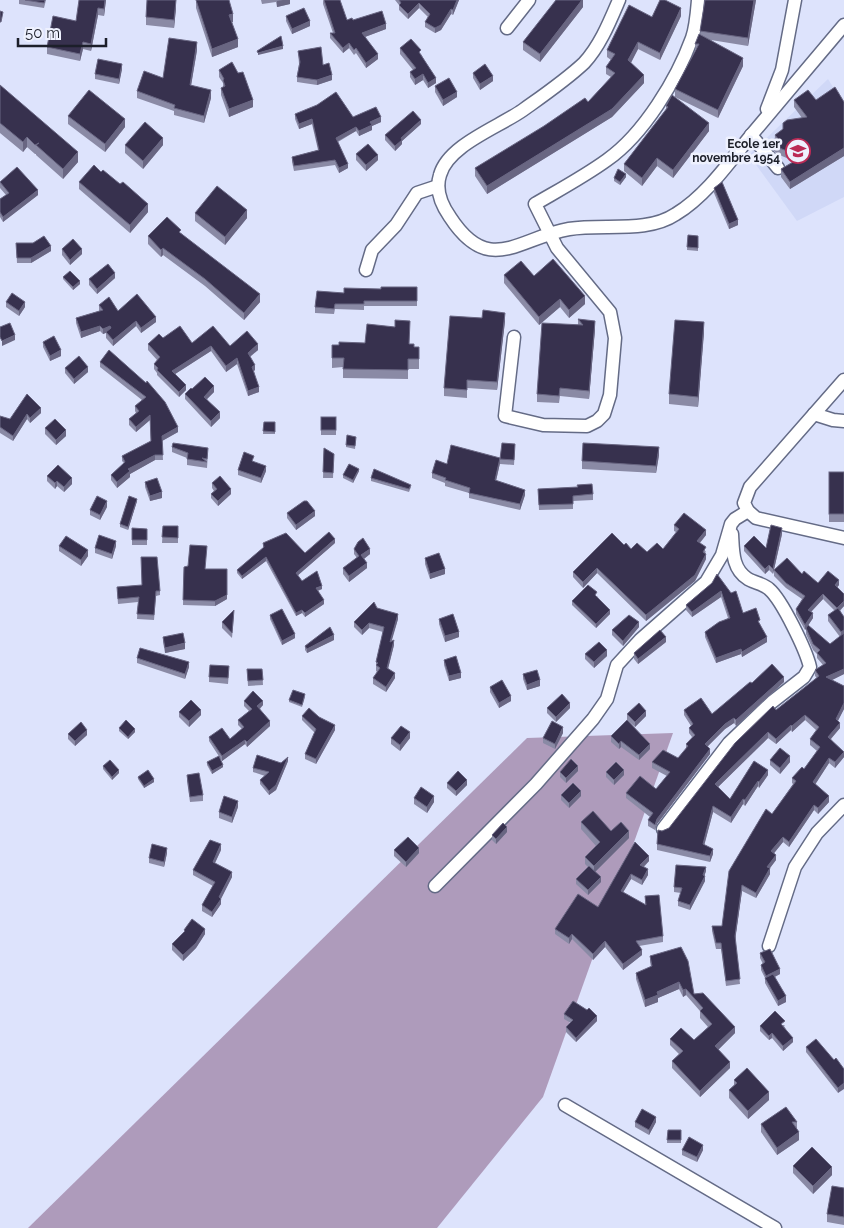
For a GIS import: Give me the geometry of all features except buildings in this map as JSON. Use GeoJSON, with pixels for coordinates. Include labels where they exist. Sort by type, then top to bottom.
{"type":"FeatureCollection","features":[{"type":"Feature","properties":{"kind":"street"},"geometry":{"type":"LineString","coordinates":[[507,28],[529,0]]}},
{"type":"Feature","properties":{"kind":"street"},"geometry":{"type":"LineString","coordinates":[[619,0],[606,31],[586,61],[522,111],[464,146],[447,161],[440,174],[437,190],[445,210],[459,232],[475,245],[498,251],[527,244],[568,229],[652,224],[675,215],[697,198],[844,25]]}},
{"type":"Feature","properties":{"kind":"street"},"geometry":{"type":"LineString","coordinates":[[514,337],[505,416],[543,425],[587,426],[597,421],[604,414],[610,395],[614,324],[610,312],[557,248],[535,204],[608,160],[626,144],[654,109],[675,76],[693,36],[698,0]]}},
{"type":"Feature","properties":{"kind":"street"},"geometry":{"type":"LineString","coordinates":[[761,123],[782,70],[795,0]]}},
{"type":"Feature","properties":{"kind":"street"},"geometry":{"type":"LineString","coordinates":[[751,135],[778,168]]}},
{"type":"Feature","properties":{"kind":"street"},"geometry":{"type":"LineString","coordinates":[[366,270],[372,250],[396,225],[417,193],[438,186]]}},
{"type":"Feature","properties":{"kind":"street"},"geometry":{"type":"LineString","coordinates":[[844,380],[750,487],[745,496],[744,503],[748,511],[756,518],[844,538]]}},
{"type":"Feature","properties":{"kind":"street"},"geometry":{"type":"LineString","coordinates":[[814,414],[833,420],[844,421]]}},
{"type":"Feature","properties":{"kind":"street"},"geometry":{"type":"LineString","coordinates":[[435,886],[536,784],[593,719],[608,699],[617,665],[640,640],[706,582],[722,555],[735,518],[748,511]]}},
{"type":"Feature","properties":{"kind":"street"},"geometry":{"type":"LineString","coordinates":[[663,829],[729,743],[772,702],[804,677],[810,667],[807,654],[778,599],[769,588],[747,578],[737,568],[733,556],[732,524]]}},
{"type":"Feature","properties":{"kind":"street"},"geometry":{"type":"LineString","coordinates":[[769,946],[795,867],[817,834],[844,805]]}},
{"type":"Feature","properties":{"kind":"street"},"geometry":{"type":"LineString","coordinates":[[565,1105],[774,1228]]}},
{"type":"Feature","properties":{"kind":"shaded area","name":"Ecole 1er novembre 1954"},"geometry":{"type":"Polygon","coordinates":[[[828,79],[844,105],[844,197],[797,221],[749,155],[828,79]]]}},
{"type":"Feature","properties":{"kind":"shaded area"},"geometry":{"type":"Polygon","coordinates":[[[673,733],[543,1097],[437,1228],[28,1228],[527,738],[673,733]]]}},
{"type":"Feature","properties":{"kind":"place","name":"Ecole 1er novembre 1954"},"geometry":{"type":"Point","coordinates":[798,151]}}]}
